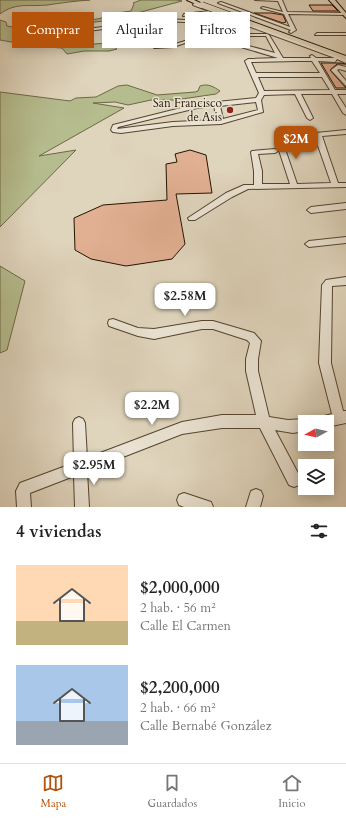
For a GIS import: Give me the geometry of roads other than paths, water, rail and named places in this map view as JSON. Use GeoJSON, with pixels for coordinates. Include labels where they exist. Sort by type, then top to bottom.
{"type":"FeatureCollection","features":[{"type":"Feature","properties":{"kind":"main road"},"geometry":{"type":"LineString","coordinates":[[332,0],[345,15]]}},
{"type":"Feature","properties":{"kind":"main road"},"geometry":{"type":"LineString","coordinates":[[192,2],[202,4],[222,12]]}},
{"type":"Feature","properties":{"kind":"main road"},"geometry":{"type":"LineString","coordinates":[[202,4],[211,3],[262,18],[346,52]]}},
{"type":"Feature","properties":{"kind":"main road"},"geometry":{"type":"LineString","coordinates":[[262,18],[254,20],[251,23],[346,58]]}},
{"type":"Feature","properties":{"kind":"street"},"geometry":{"type":"LineString","coordinates":[[229,0],[220,3],[281,25],[293,31]]}},
{"type":"Feature","properties":{"kind":"street"},"geometry":{"type":"LineString","coordinates":[[257,0],[280,0],[290,19],[293,31]]}},
{"type":"Feature","properties":{"kind":"street"},"geometry":{"type":"LineString","coordinates":[[180,11],[202,4],[215,12]]}},
{"type":"Feature","properties":{"kind":"street"},"geometry":{"type":"LineString","coordinates":[[184,15],[212,11],[229,6]]}},
{"type":"Feature","properties":{"kind":"street"},"geometry":{"type":"LineString","coordinates":[[262,8],[275,13],[345,15]]}},
{"type":"Feature","properties":{"kind":"street"},"geometry":{"type":"LineString","coordinates":[[262,18],[284,23],[281,25]]}},
{"type":"Feature","properties":{"kind":"street"},"geometry":{"type":"LineString","coordinates":[[94,29],[143,19],[185,21]]}},
{"type":"Feature","properties":{"kind":"street"},"geometry":{"type":"LineString","coordinates":[[290,19],[298,19]]}},
{"type":"Feature","properties":{"kind":"street"},"geometry":{"type":"LineString","coordinates":[[250,24],[346,61]]}},
{"type":"Feature","properties":{"kind":"street"},"geometry":{"type":"LineString","coordinates":[[317,34],[346,34]]}},
{"type":"Feature","properties":{"kind":"street"},"geometry":{"type":"LineString","coordinates":[[250,37],[266,35],[280,57]]}},
{"type":"Feature","properties":{"kind":"street"},"geometry":{"type":"LineString","coordinates":[[305,46],[333,92],[343,105],[346,114]]}},
{"type":"Feature","properties":{"kind":"street"},"geometry":{"type":"LineString","coordinates":[[250,48],[280,57],[335,60]]}},
{"type":"Feature","properties":{"kind":"street"},"geometry":{"type":"LineString","coordinates":[[262,93],[248,61],[280,57]]}},
{"type":"Feature","properties":{"kind":"street"},"geometry":{"type":"LineString","coordinates":[[346,69],[338,67],[334,70],[346,84]]}},
{"type":"Feature","properties":{"kind":"street"},"geometry":{"type":"LineString","coordinates":[[254,75],[323,75]]}},
{"type":"Feature","properties":{"kind":"street"},"geometry":{"type":"LineString","coordinates":[[298,92],[310,118]]}},
{"type":"Feature","properties":{"kind":"street"},"geometry":{"type":"LineString","coordinates":[[262,93],[346,92]]}},
{"type":"Feature","properties":{"kind":"street"},"geometry":{"type":"LineString","coordinates":[[258,100],[197,106],[115,126],[114,130],[115,132],[173,124],[230,121],[243,115],[261,111],[258,100],[262,93]]}},
{"type":"Feature","properties":{"kind":"street"},"geometry":{"type":"LineString","coordinates":[[216,103],[221,122]]}},
{"type":"Feature","properties":{"kind":"street"},"geometry":{"type":"LineString","coordinates":[[294,185],[278,138],[346,132]]}},
{"type":"Feature","properties":{"kind":"street"},"geometry":{"type":"LineString","coordinates":[[318,134],[335,185]]}},
{"type":"Feature","properties":{"kind":"street"},"geometry":{"type":"LineString","coordinates":[[258,186],[258,171],[254,152],[275,151]]}},
{"type":"Feature","properties":{"kind":"street"},"geometry":{"type":"LineString","coordinates":[[192,218],[235,192],[247,187],[346,185]]}},
{"type":"Feature","properties":{"kind":"street"},"geometry":{"type":"LineString","coordinates":[[311,210],[346,206]]}},
{"type":"Feature","properties":{"kind":"street"},"geometry":{"type":"LineString","coordinates":[[309,244],[346,240]]}},
{"type":"Feature","properties":{"kind":"street"},"geometry":{"type":"LineString","coordinates":[[342,417],[325,363],[327,285],[329,283],[346,281]]}},
{"type":"Feature","properties":{"kind":"street"},"geometry":{"type":"LineString","coordinates":[[113,323],[138,332],[154,334],[202,325],[213,325],[253,338],[252,371],[264,423],[294,480]]}},
{"type":"Feature","properties":{"kind":"street"},"geometry":{"type":"LineString","coordinates":[[24,507],[23,490],[25,488],[182,428],[202,423],[238,421],[264,423],[281,427],[298,426]]}},
{"type":"Feature","properties":{"kind":"street"},"geometry":{"type":"LineString","coordinates":[[79,423],[82,507]]}},
{"type":"Feature","properties":{"kind":"street"},"geometry":{"type":"LineString","coordinates":[[184,500],[206,507]]}},
{"type":"Feature","properties":{"kind":"place","name":"San Francisco de Asis"},"geometry":{"type":"Point","coordinates":[230,110]}}]}
